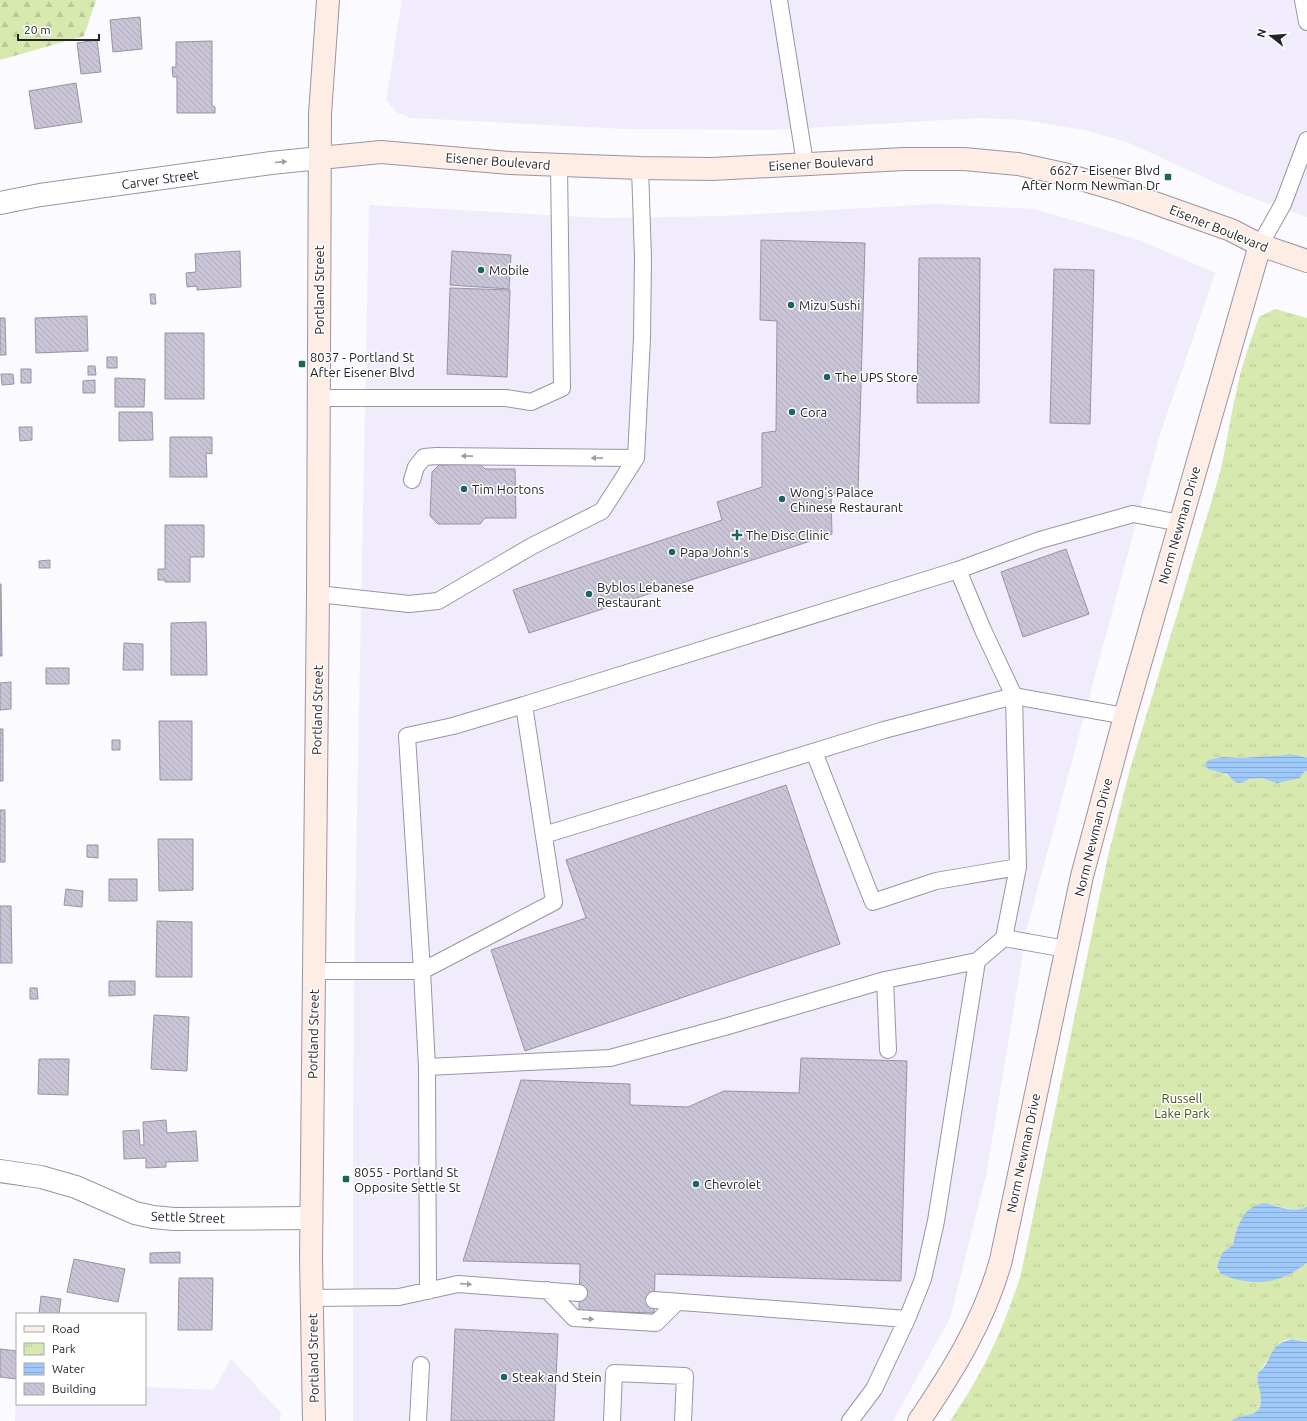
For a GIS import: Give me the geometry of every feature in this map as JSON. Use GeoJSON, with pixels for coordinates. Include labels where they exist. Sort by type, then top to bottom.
{"type":"FeatureCollection","features":[{"type":"Feature","properties":{"kind":"street","name":"Portland Street"},"geometry":{"type":"LineString","coordinates":[[314,1421],[312,1218],[318,594],[320,114],[328,0]]}},
{"type":"Feature","properties":{"kind":"street","name":"Eisener Boulevard"},"geometry":{"type":"LineString","coordinates":[[320,158],[381,152],[510,163],[712,169],[904,159],[964,159],[1018,164],[1064,174],[1118,190],[1231,230],[1260,245],[1307,261]]}},
{"type":"Feature","properties":{"kind":"street","name":"Carver Street"},"geometry":{"type":"LineString","coordinates":[[0,203],[40,195],[271,163],[320,158]]}},
{"type":"Feature","properties":{"kind":"street","name":"Norm Newman Drive"},"geometry":{"type":"LineString","coordinates":[[919,1421],[968,1342],[996,1281],[1082,876],[1180,523],[1260,245]]}},
{"type":"Feature","properties":{"kind":"street","name":"Settle Street"},"geometry":{"type":"LineString","coordinates":[[0,1171],[41,1176],[76,1187],[134,1213],[152,1217],[174,1219],[312,1218]]}},
{"type":"Feature","properties":{"kind":"lane"},"geometry":{"type":"LineString","coordinates":[[779,0],[805,164]]}},
{"type":"Feature","properties":{"kind":"lane"},"geometry":{"type":"LineString","coordinates":[[1303,0],[1307,22]]}},
{"type":"Feature","properties":{"kind":"lane"},"geometry":{"type":"LineString","coordinates":[[1260,245],[1283,204],[1307,140]]}},
{"type":"Feature","properties":{"kind":"lane"},"geometry":{"type":"LineString","coordinates":[[318,398],[506,398],[531,402],[562,388],[559,165]]}},
{"type":"Feature","properties":{"kind":"lane"},"geometry":{"type":"LineString","coordinates":[[318,594],[408,604],[438,601],[532,546],[602,511],[636,458],[642,338],[643,258],[640,168]]}},
{"type":"Feature","properties":{"kind":"lane"},"geometry":{"type":"LineString","coordinates":[[412,480],[416,467],[424,457],[636,458]]}},
{"type":"Feature","properties":{"kind":"lane"},"geometry":{"type":"LineString","coordinates":[[428,1291],[427,1067],[407,736],[453,726],[524,705],[958,570],[1040,540],[1133,514],[1180,523]]}},
{"type":"Feature","properties":{"kind":"lane"},"geometry":{"type":"LineString","coordinates":[[427,1067],[610,1058],[728,1026],[885,980],[977,961],[1004,938],[1018,867],[1014,696],[983,630],[958,570]]}},
{"type":"Feature","properties":{"kind":"lane"},"geometry":{"type":"LineString","coordinates":[[544,835],[884,730],[1014,696],[1126,716]]}},
{"type":"Feature","properties":{"kind":"lane"},"geometry":{"type":"LineString","coordinates":[[314,971],[422,971],[554,902],[524,705]]}},
{"type":"Feature","properties":{"kind":"lane"},"geometry":{"type":"LineString","coordinates":[[814,752],[873,902],[936,882],[1018,867]]}},
{"type":"Feature","properties":{"kind":"lane"},"geometry":{"type":"LineString","coordinates":[[1004,938],[1066,949]]}},
{"type":"Feature","properties":{"kind":"lane"},"geometry":{"type":"LineString","coordinates":[[850,1421],[874,1389],[923,1279],[936,1221],[977,961]]}},
{"type":"Feature","properties":{"kind":"lane"},"geometry":{"type":"LineString","coordinates":[[885,980],[888,1050]]}},
{"type":"Feature","properties":{"kind":"lane"},"geometry":{"type":"LineString","coordinates":[[312,1298],[399,1298],[458,1284],[579,1292]]}},
{"type":"Feature","properties":{"kind":"lane"},"geometry":{"type":"LineString","coordinates":[[547,1290],[574,1318],[656,1323],[677,1302]]}},
{"type":"Feature","properties":{"kind":"lane"},"geometry":{"type":"LineString","coordinates":[[654,1300],[906,1320]]}},
{"type":"Feature","properties":{"kind":"lane"},"geometry":{"type":"LineString","coordinates":[[418,1421],[421,1365]]}},
{"type":"Feature","properties":{"kind":"lane"},"geometry":{"type":"LineString","coordinates":[[612,1421],[614,1373],[685,1376],[683,1421]]}},
{"type":"Feature","properties":{"kind":"shaded area"},"geometry":{"type":"Polygon","coordinates":[[[402,0],[1307,0],[1307,217],[1236,192],[1127,142],[1084,130],[1023,120],[982,118],[772,130],[625,129],[411,118],[396,112],[386,100],[402,0]]]}},
{"type":"Feature","properties":{"kind":"shaded area"},"geometry":{"type":"Polygon","coordinates":[[[935,204],[1035,209],[1139,240],[1215,273],[1159,438],[1027,928],[986,1176],[950,1318],[893,1421],[353,1421],[353,1113],[355,915],[369,205],[604,218],[723,216],[935,204]]]}},
{"type":"Feature","properties":{"kind":"shaded area"},"geometry":{"type":"Polygon","coordinates":[[[231,1359],[281,1413],[280,1421],[15,1421],[16,1402],[16,1405],[146,1405],[146,1387],[214,1390],[231,1359]]]}},
{"type":"Feature","properties":{"kind":"green space"},"geometry":{"type":"Polygon","coordinates":[[[0,0],[96,0],[84,36],[0,60],[0,0]]]}},
{"type":"Feature","properties":{"kind":"green space","name":"Russell Lake Park"},"geometry":{"type":"Polygon","coordinates":[[[1275,309],[1307,318],[1307,758],[1297,755],[1241,758],[1223,757],[1213,770],[1222,772],[1235,780],[1244,782],[1248,779],[1257,778],[1300,778],[1304,772],[1307,771],[1307,1207],[1302,1209],[1292,1209],[1265,1204],[1247,1212],[1240,1221],[1233,1245],[1222,1253],[1217,1269],[1220,1273],[1242,1281],[1256,1282],[1286,1276],[1307,1263],[1307,1342],[1292,1339],[1286,1340],[1278,1345],[1257,1376],[1262,1396],[1259,1409],[1252,1414],[1238,1417],[1232,1421],[950,1421],[973,1386],[992,1350],[1021,1274],[1108,856],[1130,769],[1218,480],[1238,383],[1246,355],[1259,317],[1275,309]]]}},
{"type":"Feature","properties":{"kind":"water"},"geometry":{"type":"Polygon","coordinates":[[[1297,755],[1307,758],[1307,771],[1304,772],[1300,778],[1277,783],[1262,778],[1249,779],[1239,783],[1235,782],[1227,774],[1208,769],[1205,765],[1208,760],[1223,757],[1241,758],[1297,755]]]}},
{"type":"Feature","properties":{"kind":"water"},"geometry":{"type":"Polygon","coordinates":[[[1266,1203],[1281,1208],[1302,1209],[1307,1207],[1307,1263],[1286,1276],[1270,1281],[1244,1281],[1228,1277],[1220,1273],[1217,1267],[1222,1253],[1233,1245],[1242,1218],[1252,1208],[1266,1203]]]}},
{"type":"Feature","properties":{"kind":"water"},"geometry":{"type":"Polygon","coordinates":[[[1292,1339],[1307,1342],[1307,1421],[1232,1421],[1238,1417],[1252,1414],[1259,1409],[1261,1394],[1257,1378],[1258,1373],[1278,1345],[1292,1339]]]}},
{"type":"Feature","properties":{"kind":"building"},"geometry":{"type":"Polygon","coordinates":[[[140,17],[142,49],[113,52],[110,20],[140,17]]]}},
{"type":"Feature","properties":{"kind":"building"},"geometry":{"type":"Polygon","coordinates":[[[97,40],[101,72],[81,74],[77,43],[97,40]]]}},
{"type":"Feature","properties":{"kind":"building"},"geometry":{"type":"Polygon","coordinates":[[[212,41],[212,106],[215,107],[215,113],[177,113],[177,77],[173,77],[172,67],[176,67],[176,42],[212,41]]]}},
{"type":"Feature","properties":{"kind":"building"},"geometry":{"type":"Polygon","coordinates":[[[76,83],[82,122],[35,129],[29,91],[76,83]]]}},
{"type":"Feature","properties":{"kind":"building"},"geometry":{"type":"Polygon","coordinates":[[[761,240],[865,243],[858,492],[831,494],[832,534],[529,633],[513,590],[722,520],[717,502],[762,487],[762,433],[776,431],[777,321],[760,320],[761,240]]]}},
{"type":"Feature","properties":{"kind":"building"},"geometry":{"type":"Polygon","coordinates":[[[240,251],[241,287],[197,290],[197,286],[187,287],[186,273],[196,272],[195,254],[240,251]]]}},
{"type":"Feature","properties":{"kind":"building","name":"Mobile"},"geometry":{"type":"Polygon","coordinates":[[[452,251],[511,255],[509,289],[450,285],[452,251]]]}},
{"type":"Feature","properties":{"kind":"building"},"geometry":{"type":"Polygon","coordinates":[[[919,258],[980,258],[979,403],[917,403],[919,258]]]}},
{"type":"Feature","properties":{"kind":"building"},"geometry":{"type":"Polygon","coordinates":[[[1054,269],[1094,270],[1090,424],[1050,423],[1054,269]]]}},
{"type":"Feature","properties":{"kind":"building"},"geometry":{"type":"Polygon","coordinates":[[[450,288],[510,290],[507,377],[447,374],[450,288]]]}},
{"type":"Feature","properties":{"kind":"building"},"geometry":{"type":"Polygon","coordinates":[[[150,294],[155,294],[156,304],[151,304],[150,294]]]}},
{"type":"Feature","properties":{"kind":"building"},"geometry":{"type":"Polygon","coordinates":[[[87,316],[88,351],[36,353],[35,318],[87,316]]]}},
{"type":"Feature","properties":{"kind":"building"},"geometry":{"type":"Polygon","coordinates":[[[0,318],[5,318],[6,355],[0,355],[0,318]]]}},
{"type":"Feature","properties":{"kind":"building"},"geometry":{"type":"Polygon","coordinates":[[[165,333],[204,333],[204,399],[165,399],[165,333]]]}},
{"type":"Feature","properties":{"kind":"building"},"geometry":{"type":"Polygon","coordinates":[[[107,357],[117,357],[117,368],[107,368],[107,357]]]}},
{"type":"Feature","properties":{"kind":"building"},"geometry":{"type":"Polygon","coordinates":[[[88,366],[95,366],[96,375],[88,375],[88,366]]]}},
{"type":"Feature","properties":{"kind":"building"},"geometry":{"type":"Polygon","coordinates":[[[21,369],[31,369],[31,383],[21,383],[21,369]]]}},
{"type":"Feature","properties":{"kind":"building"},"geometry":{"type":"Polygon","coordinates":[[[1,374],[13,374],[14,384],[2,385],[1,374]]]}},
{"type":"Feature","properties":{"kind":"building"},"geometry":{"type":"Polygon","coordinates":[[[115,378],[145,379],[144,407],[115,407],[115,378]]]}},
{"type":"Feature","properties":{"kind":"building"},"geometry":{"type":"Polygon","coordinates":[[[95,380],[95,393],[83,393],[83,381],[95,380]]]}},
{"type":"Feature","properties":{"kind":"building"},"geometry":{"type":"Polygon","coordinates":[[[119,412],[152,412],[153,440],[119,441],[119,412]]]}},
{"type":"Feature","properties":{"kind":"building"},"geometry":{"type":"Polygon","coordinates":[[[19,427],[32,427],[32,440],[20,441],[19,427]]]}},
{"type":"Feature","properties":{"kind":"building"},"geometry":{"type":"Polygon","coordinates":[[[170,437],[212,437],[212,454],[206,453],[207,477],[170,477],[170,437]]]}},
{"type":"Feature","properties":{"kind":"building"},"geometry":{"type":"Polygon","coordinates":[[[480,464],[485,469],[515,469],[516,518],[485,518],[480,524],[438,524],[430,516],[432,472],[439,465],[480,464]]]}},
{"type":"Feature","properties":{"kind":"building"},"geometry":{"type":"Polygon","coordinates":[[[165,525],[204,525],[204,557],[190,557],[190,582],[165,582],[165,580],[158,580],[158,569],[165,569],[165,525]]]}},
{"type":"Feature","properties":{"kind":"building"},"geometry":{"type":"Polygon","coordinates":[[[1066,549],[1089,614],[1023,637],[1001,572],[1066,549]]]}},
{"type":"Feature","properties":{"kind":"building"},"geometry":{"type":"Polygon","coordinates":[[[50,560],[50,568],[39,568],[39,561],[50,560]]]}},
{"type":"Feature","properties":{"kind":"building"},"geometry":{"type":"Polygon","coordinates":[[[1,584],[2,656],[0,656],[1,584]]]}},
{"type":"Feature","properties":{"kind":"building"},"geometry":{"type":"Polygon","coordinates":[[[206,622],[207,675],[171,675],[171,623],[206,622]]]}},
{"type":"Feature","properties":{"kind":"building"},"geometry":{"type":"Polygon","coordinates":[[[124,643],[143,644],[143,670],[123,670],[124,643]]]}},
{"type":"Feature","properties":{"kind":"building"},"geometry":{"type":"Polygon","coordinates":[[[46,668],[69,668],[69,684],[46,684],[46,668]]]}},
{"type":"Feature","properties":{"kind":"building"},"geometry":{"type":"Polygon","coordinates":[[[11,682],[11,709],[0,710],[0,683],[11,682]]]}},
{"type":"Feature","properties":{"kind":"building"},"geometry":{"type":"Polygon","coordinates":[[[159,721],[192,721],[192,780],[160,780],[159,721]]]}},
{"type":"Feature","properties":{"kind":"building"},"geometry":{"type":"Polygon","coordinates":[[[0,729],[3,729],[3,781],[0,781],[0,729]]]}},
{"type":"Feature","properties":{"kind":"building"},"geometry":{"type":"Polygon","coordinates":[[[112,740],[120,740],[120,750],[112,750],[112,740]]]}},
{"type":"Feature","properties":{"kind":"building"},"geometry":{"type":"Polygon","coordinates":[[[786,785],[840,944],[525,1051],[491,950],[586,918],[566,860],[786,785]]]}},
{"type":"Feature","properties":{"kind":"building"},"geometry":{"type":"Polygon","coordinates":[[[0,810],[5,810],[5,862],[0,862],[0,810]]]}},
{"type":"Feature","properties":{"kind":"building"},"geometry":{"type":"Polygon","coordinates":[[[158,839],[193,839],[193,890],[159,891],[158,839]]]}},
{"type":"Feature","properties":{"kind":"building"},"geometry":{"type":"Polygon","coordinates":[[[87,845],[98,845],[98,858],[87,857],[87,845]]]}},
{"type":"Feature","properties":{"kind":"building"},"geometry":{"type":"Polygon","coordinates":[[[109,879],[137,879],[137,901],[109,901],[109,879]]]}},
{"type":"Feature","properties":{"kind":"building"},"geometry":{"type":"Polygon","coordinates":[[[66,889],[83,891],[82,907],[64,905],[66,889]]]}},
{"type":"Feature","properties":{"kind":"building"},"geometry":{"type":"Polygon","coordinates":[[[0,906],[11,906],[12,963],[0,963],[0,906]]]}},
{"type":"Feature","properties":{"kind":"building"},"geometry":{"type":"Polygon","coordinates":[[[157,921],[192,922],[192,977],[156,977],[157,921]]]}},
{"type":"Feature","properties":{"kind":"building"},"geometry":{"type":"Polygon","coordinates":[[[109,981],[135,981],[135,995],[109,996],[109,981]]]}},
{"type":"Feature","properties":{"kind":"building"},"geometry":{"type":"Polygon","coordinates":[[[30,988],[37,988],[38,999],[30,999],[30,988]]]}},
{"type":"Feature","properties":{"kind":"building"},"geometry":{"type":"Polygon","coordinates":[[[154,1015],[189,1017],[187,1071],[151,1069],[154,1015]]]}},
{"type":"Feature","properties":{"kind":"building","name":"Chevrolet"},"geometry":{"type":"Polygon","coordinates":[[[801,1058],[907,1061],[901,1281],[655,1274],[654,1313],[579,1311],[580,1264],[463,1261],[521,1080],[630,1084],[630,1105],[688,1107],[724,1091],[799,1093],[801,1058]]]}},
{"type":"Feature","properties":{"kind":"building"},"geometry":{"type":"Polygon","coordinates":[[[39,1059],[69,1059],[68,1095],[38,1094],[39,1059]]]}},
{"type":"Feature","properties":{"kind":"building"},"geometry":{"type":"Polygon","coordinates":[[[166,1120],[167,1133],[196,1131],[198,1161],[166,1162],[166,1167],[146,1168],[146,1158],[124,1159],[123,1131],[139,1130],[140,1145],[144,1145],[143,1122],[166,1120]]]}},
{"type":"Feature","properties":{"kind":"building"},"geometry":{"type":"Polygon","coordinates":[[[180,1252],[180,1263],[150,1263],[150,1253],[180,1252]]]}},
{"type":"Feature","properties":{"kind":"building"},"geometry":{"type":"Polygon","coordinates":[[[74,1259],[125,1269],[118,1302],[67,1292],[74,1259]]]}},
{"type":"Feature","properties":{"kind":"building"},"geometry":{"type":"Polygon","coordinates":[[[179,1278],[213,1278],[212,1330],[178,1330],[179,1278]]]}},
{"type":"Feature","properties":{"kind":"building"},"geometry":{"type":"Polygon","coordinates":[[[41,1296],[61,1299],[59,1313],[39,1313],[41,1296]]]}},
{"type":"Feature","properties":{"kind":"building","name":"Steak and Stein"},"geometry":{"type":"Polygon","coordinates":[[[455,1329],[558,1334],[554,1421],[451,1421],[455,1329]]]}},
{"type":"Feature","properties":{"kind":"building"},"geometry":{"type":"Polygon","coordinates":[[[0,1349],[16,1351],[16,1379],[0,1377],[0,1349]]]}},
{"type":"Feature","properties":{"kind":"place","name":"6627 - Eisener Blvd After Norm Newman Dr"},"geometry":{"type":"Point","coordinates":[1168,177]}},
{"type":"Feature","properties":{"kind":"place","name":"Mobile"},"geometry":{"type":"Point","coordinates":[481,270]}},
{"type":"Feature","properties":{"kind":"place","name":"Mizu Sushi"},"geometry":{"type":"Point","coordinates":[791,305]}},
{"type":"Feature","properties":{"kind":"place","name":"8037 - Portland St After Eisener Blvd"},"geometry":{"type":"Point","coordinates":[302,364]}},
{"type":"Feature","properties":{"kind":"place","name":"The UPS Store"},"geometry":{"type":"Point","coordinates":[827,377]}},
{"type":"Feature","properties":{"kind":"place","name":"Cora"},"geometry":{"type":"Point","coordinates":[792,412]}},
{"type":"Feature","properties":{"kind":"place","name":"Tim Hortons"},"geometry":{"type":"Point","coordinates":[464,489]}},
{"type":"Feature","properties":{"kind":"place","name":"Wong's Palace Chinese Restaurant"},"geometry":{"type":"Point","coordinates":[782,499]}},
{"type":"Feature","properties":{"kind":"place","name":"The Disc Clinic"},"geometry":{"type":"Point","coordinates":[737,535]}},
{"type":"Feature","properties":{"kind":"place","name":"Papa John's"},"geometry":{"type":"Point","coordinates":[672,552]}},
{"type":"Feature","properties":{"kind":"place","name":"Byblos Lebanese Restaurant"},"geometry":{"type":"Point","coordinates":[589,594]}},
{"type":"Feature","properties":{"kind":"place","name":"8055 - Portland St Opposite Settle St"},"geometry":{"type":"Point","coordinates":[346,1179]}},
{"type":"Feature","properties":{"kind":"place","name":"Chevrolet"},"geometry":{"type":"Point","coordinates":[696,1184]}},
{"type":"Feature","properties":{"kind":"place","name":"Steak and Stein"},"geometry":{"type":"Point","coordinates":[504,1377]}}]}
